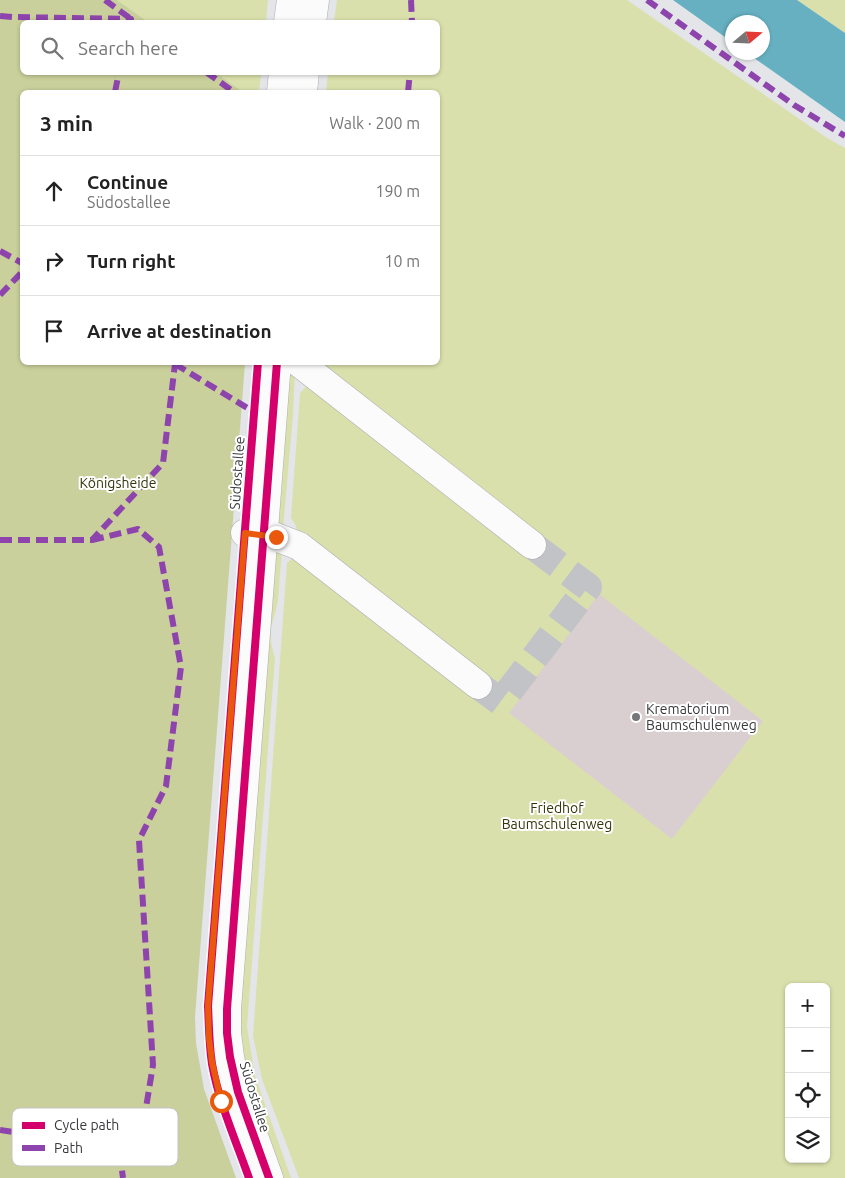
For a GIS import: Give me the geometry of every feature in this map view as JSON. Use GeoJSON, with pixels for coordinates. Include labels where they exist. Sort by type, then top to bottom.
{"type":"FeatureCollection","features":[{"type":"Feature","properties":{"kind":"main road"},"geometry":{"type":"LineString","coordinates":[[288,20],[290,0]]}},
{"type":"Feature","properties":{"kind":"main road"},"geometry":{"type":"LineString","coordinates":[[312,20],[314,0]]}},
{"type":"Feature","properties":{"kind":"main road"},"geometry":{"type":"LineString","coordinates":[[281,90],[283,75]]}},
{"type":"Feature","properties":{"kind":"main road"},"geometry":{"type":"LineString","coordinates":[[303,90],[305,75]]}},
{"type":"Feature","properties":{"kind":"main road","name":"Südostallee"},"geometry":{"type":"LineString","coordinates":[[258,365],[254,534],[227,1033],[238,1092],[270,1178]]}},
{"type":"Feature","properties":{"kind":"main road","name":"Südostallee"},"geometry":{"type":"LineString","coordinates":[[249,1178],[221,1101],[215,1077],[209,1038],[208,1006],[254,534],[277,365]]}},
{"type":"Feature","properties":{"kind":"main road"},"geometry":{"type":"LineString","coordinates":[[302,365],[532,545]]}},
{"type":"Feature","properties":{"kind":"main road"},"geometry":{"type":"LineString","coordinates":[[254,534],[276,537],[299,546],[478,684]]}},
{"type":"Feature","properties":{"kind":"green space","name":"Königsheide"},"geometry":{"type":"Polygon","coordinates":[[[0,0],[117,0],[145,20],[20,20],[20,75],[219,75],[240,90],[20,90],[20,365],[245,365],[195,1017],[196,1043],[204,1089],[236,1178],[0,1178],[0,0]]]}},
{"type":"Feature","properties":{"kind":"green space"},"geometry":{"type":"Polygon","coordinates":[[[117,0],[268,0],[266,20],[145,20],[117,0]]]}},
{"type":"Feature","properties":{"kind":"green space","name":"Friedhof Baumschulenweg"},"geometry":{"type":"Polygon","coordinates":[[[337,0],[627,0],[827,138],[845,148],[845,1178],[299,1178],[262,1079],[253,1036],[287,563],[294,557],[300,538],[291,518],[300,393],[308,383],[313,365],[440,365],[440,90],[326,90],[328,75],[440,75],[440,20],[334,20],[337,0]]]}},
{"type":"Feature","properties":{"kind":"green space"},"geometry":{"type":"Polygon","coordinates":[[[797,0],[845,0],[845,33],[797,0]]]}},
{"type":"Feature","properties":{"kind":"green space"},"geometry":{"type":"Polygon","coordinates":[[[219,75],[261,75],[259,90],[240,90],[219,75]]]}},
{"type":"Feature","properties":{"kind":"green space"},"geometry":{"type":"Polygon","coordinates":[[[289,367],[295,367],[293,415],[283,528],[277,525],[289,367]]]}},
{"type":"Feature","properties":{"kind":"green space"},"geometry":{"type":"Polygon","coordinates":[[[282,548],[277,608],[271,630],[275,658],[247,1027],[255,1076],[291,1178],[282,1178],[245,1071],[239,1029],[275,549],[282,548]]]}},
{"type":"Feature","properties":{"kind":"water"},"geometry":{"type":"Polygon","coordinates":[[[673,0],[797,0],[845,33],[845,122],[757,60],[770,60],[770,15],[725,15],[725,37],[673,0]]]}},
{"type":"Feature","properties":{"kind":"building","name":"Krematorium Baumschulenweg"},"geometry":{"type":"Polygon","coordinates":[[[599,594],[763,721],[672,839],[509,713],[599,594]]]}},
{"type":"Feature","properties":{"kind":"tunnel"},"geometry":{"type":"LineString","coordinates":[[478,685],[501,702],[588,587],[532,545]]}},
{"type":"Feature","properties":{"kind":"marked path"},"geometry":{"type":"LineString","coordinates":[[105,0],[131,19]]}},
{"type":"Feature","properties":{"kind":"marked path"},"geometry":{"type":"LineString","coordinates":[[411,0],[412,20]]}},
{"type":"Feature","properties":{"kind":"marked path"},"geometry":{"type":"LineString","coordinates":[[647,0],[794,105],[845,136]]}},
{"type":"Feature","properties":{"kind":"marked path"},"geometry":{"type":"LineString","coordinates":[[0,16],[131,20]]}},
{"type":"Feature","properties":{"kind":"marked path"},"geometry":{"type":"LineString","coordinates":[[115,90],[118,75]]}},
{"type":"Feature","properties":{"kind":"marked path"},"geometry":{"type":"LineString","coordinates":[[210,75],[231,90]]}},
{"type":"Feature","properties":{"kind":"marked path"},"geometry":{"type":"LineString","coordinates":[[408,90],[410,75]]}},
{"type":"Feature","properties":{"kind":"marked path"},"geometry":{"type":"LineString","coordinates":[[0,251],[20,262]]}},
{"type":"Feature","properties":{"kind":"marked path"},"geometry":{"type":"LineString","coordinates":[[0,295],[20,274]]}},
{"type":"Feature","properties":{"kind":"marked path"},"geometry":{"type":"LineString","coordinates":[[0,540],[92,540],[163,463],[175,365]]}},
{"type":"Feature","properties":{"kind":"marked path"},"geometry":{"type":"LineString","coordinates":[[177,365],[254,412]]}},
{"type":"Feature","properties":{"kind":"marked path"},"geometry":{"type":"LineString","coordinates":[[92,540],[138,529],[159,547],[181,667],[166,786],[139,840],[153,1065],[146,1108]]}},
{"type":"Feature","properties":{"kind":"marked path"},"geometry":{"type":"LineString","coordinates":[[0,1130],[12,1132]]}},
{"type":"Feature","properties":{"kind":"marked path"},"geometry":{"type":"LineString","coordinates":[[121,1166],[123,1178]]}},
{"type":"Feature","properties":{"kind":"cycle path"},"geometry":{"type":"LineString","coordinates":[[249,1178],[223,1107],[215,1079],[210,1050],[208,1006],[258,365]]}},
{"type":"Feature","properties":{"kind":"cycle path"},"geometry":{"type":"LineString","coordinates":[[269,1178],[238,1092],[230,1057],[227,1009],[277,365]]}},
{"type":"Feature","properties":{"kind":"place","name":"Krematorium Baumschulenweg"},"geometry":{"type":"Point","coordinates":[636,717]}},
{"type":"Feature","properties":{"kind":"route"},"geometry":{"type":"LineString","coordinates":[[221,1101],[212,1062],[208,1006],[245,533],[276,537]]}}]}
